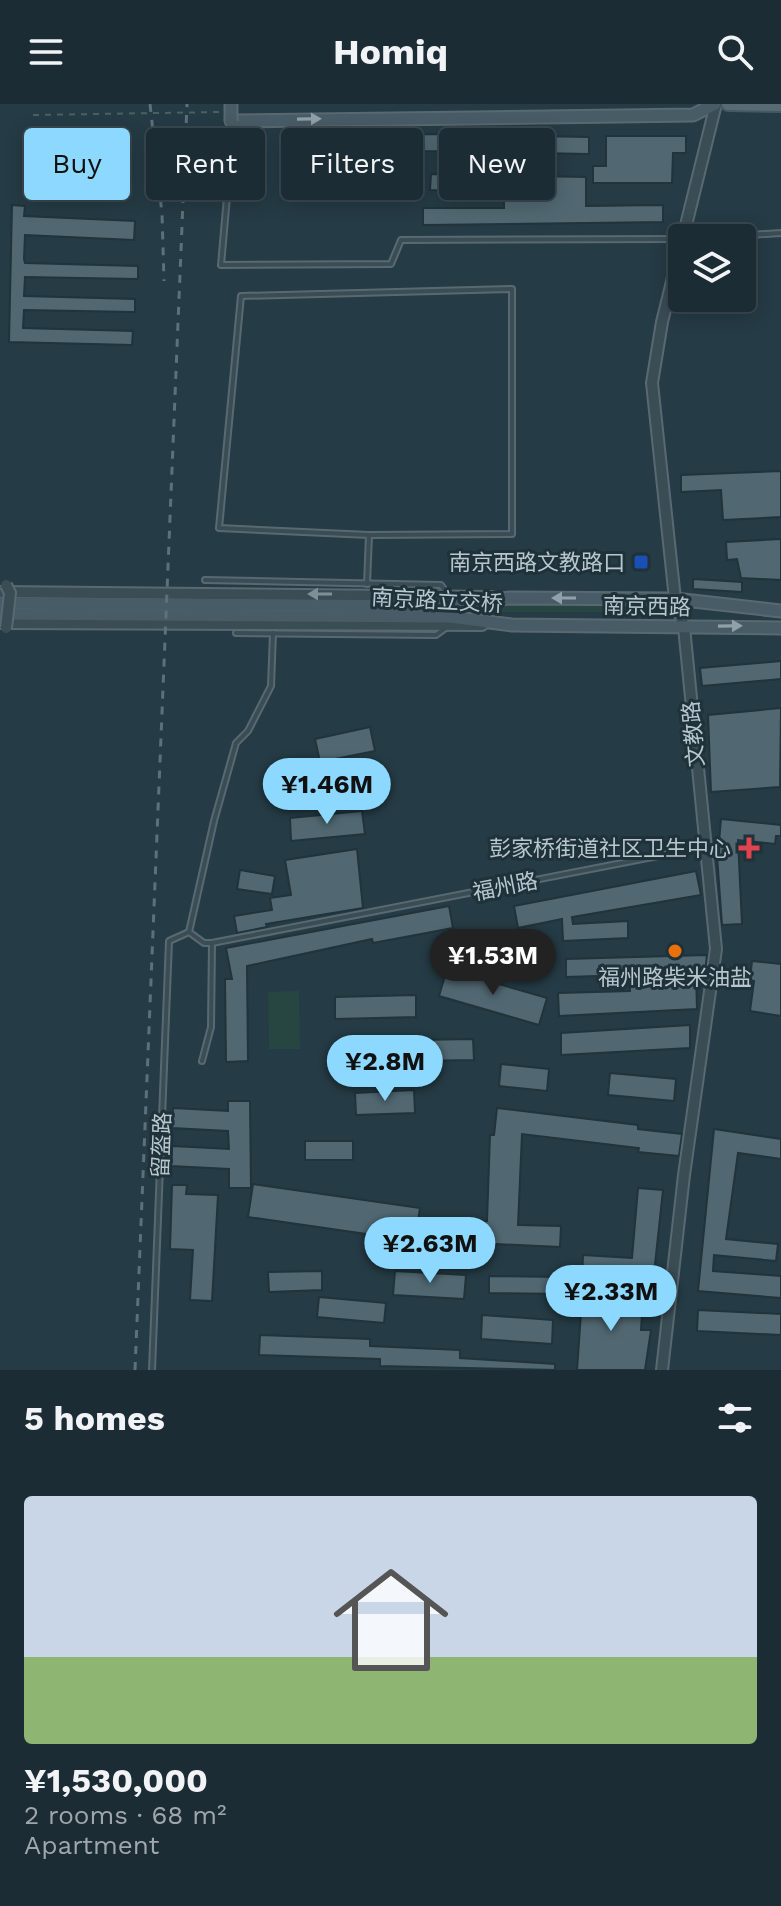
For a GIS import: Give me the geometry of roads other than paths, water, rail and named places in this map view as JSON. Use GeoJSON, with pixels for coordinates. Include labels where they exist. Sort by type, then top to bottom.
{"type":"FeatureCollection","features":[{"type":"Feature","properties":{"kind":"main road"},"geometry":{"type":"LineString","coordinates":[[231,104],[231,121],[693,115],[716,104]]}},
{"type":"Feature","properties":{"kind":"main road"},"geometry":{"type":"LineString","coordinates":[[728,104],[781,105]]}},
{"type":"Feature","properties":{"kind":"main road","name":"南京西路"},"geometry":{"type":"LineString","coordinates":[[510,598],[675,599],[726,608],[781,611]]}},
{"type":"Feature","properties":{"kind":"main road","name":"南京路立交桥"},"geometry":{"type":"LineString","coordinates":[[0,603],[448,606],[510,598]]}},
{"type":"Feature","properties":{"kind":"main road","name":"南京路立交桥"},"geometry":{"type":"LineString","coordinates":[[0,614],[450,617],[512,625]]}},
{"type":"Feature","properties":{"kind":"main road","name":"南京西路"},"geometry":{"type":"LineString","coordinates":[[512,625],[781,628]]}},
{"type":"Feature","properties":{"kind":"street","name":"文教路"},"geometry":{"type":"LineString","coordinates":[[686,224],[716,104]]}},
{"type":"Feature","properties":{"kind":"street","name":"文教路"},"geometry":{"type":"LineString","coordinates":[[662,1370],[684,1175],[716,949],[684,627],[675,599],[652,383],[668,306]]}},
{"type":"Feature","properties":{"kind":"street","name":"南京路立交桥"},"geometry":{"type":"LineString","coordinates":[[2,585],[510,598]]}},
{"type":"Feature","properties":{"kind":"street"},"geometry":{"type":"LineString","coordinates":[[2,585],[10,593],[2,629]]}},
{"type":"Feature","properties":{"kind":"street","name":"南京路立交桥"},"geometry":{"type":"LineString","coordinates":[[2,629],[512,625]]}},
{"type":"Feature","properties":{"kind":"lane"},"geometry":{"type":"LineString","coordinates":[[227,200],[221,265],[391,264],[401,240],[668,239]]}},
{"type":"Feature","properties":{"kind":"lane"},"geometry":{"type":"LineString","coordinates":[[756,235],[781,233]]}},
{"type":"Feature","properties":{"kind":"lane"},"geometry":{"type":"LineString","coordinates":[[512,289],[512,534],[369,535],[219,528],[241,296],[512,289]]}},
{"type":"Feature","properties":{"kind":"lane"},"geometry":{"type":"LineString","coordinates":[[367,584],[369,535]]}},
{"type":"Feature","properties":{"kind":"lane"},"geometry":{"type":"LineString","coordinates":[[205,580],[441,585],[448,595]]}},
{"type":"Feature","properties":{"kind":"lane"},"geometry":{"type":"LineString","coordinates":[[236,633],[436,635],[448,626]]}},
{"type":"Feature","properties":{"kind":"lane"},"geometry":{"type":"LineString","coordinates":[[202,1061],[211,1027],[212,943],[204,943],[189,932],[214,821],[236,743],[248,731],[271,686],[273,633]]}},
{"type":"Feature","properties":{"kind":"lane","name":"福州路"},"geometry":{"type":"LineString","coordinates":[[212,943],[704,847]]}},
{"type":"Feature","properties":{"kind":"lane","name":"留盔路"},"geometry":{"type":"LineString","coordinates":[[152,1370],[169,941],[189,932]]}},
{"type":"Feature","properties":{"kind":"railway"},"geometry":{"type":"LineString","coordinates":[[150,104],[162,214],[164,281]]}},
{"type":"Feature","properties":{"kind":"railway"},"geometry":{"type":"LineString","coordinates":[[135,1370],[187,104]]}},
{"type":"Feature","properties":{"kind":"place","name":"南京西路文教路口"},"geometry":{"type":"Point","coordinates":[641,562]}},
{"type":"Feature","properties":{"kind":"place","name":"彭家桥街道社区卫生中心"},"geometry":{"type":"Point","coordinates":[749,848]}},
{"type":"Feature","properties":{"kind":"place","name":"福州路柴米油盐"},"geometry":{"type":"Point","coordinates":[675,951]}}]}
